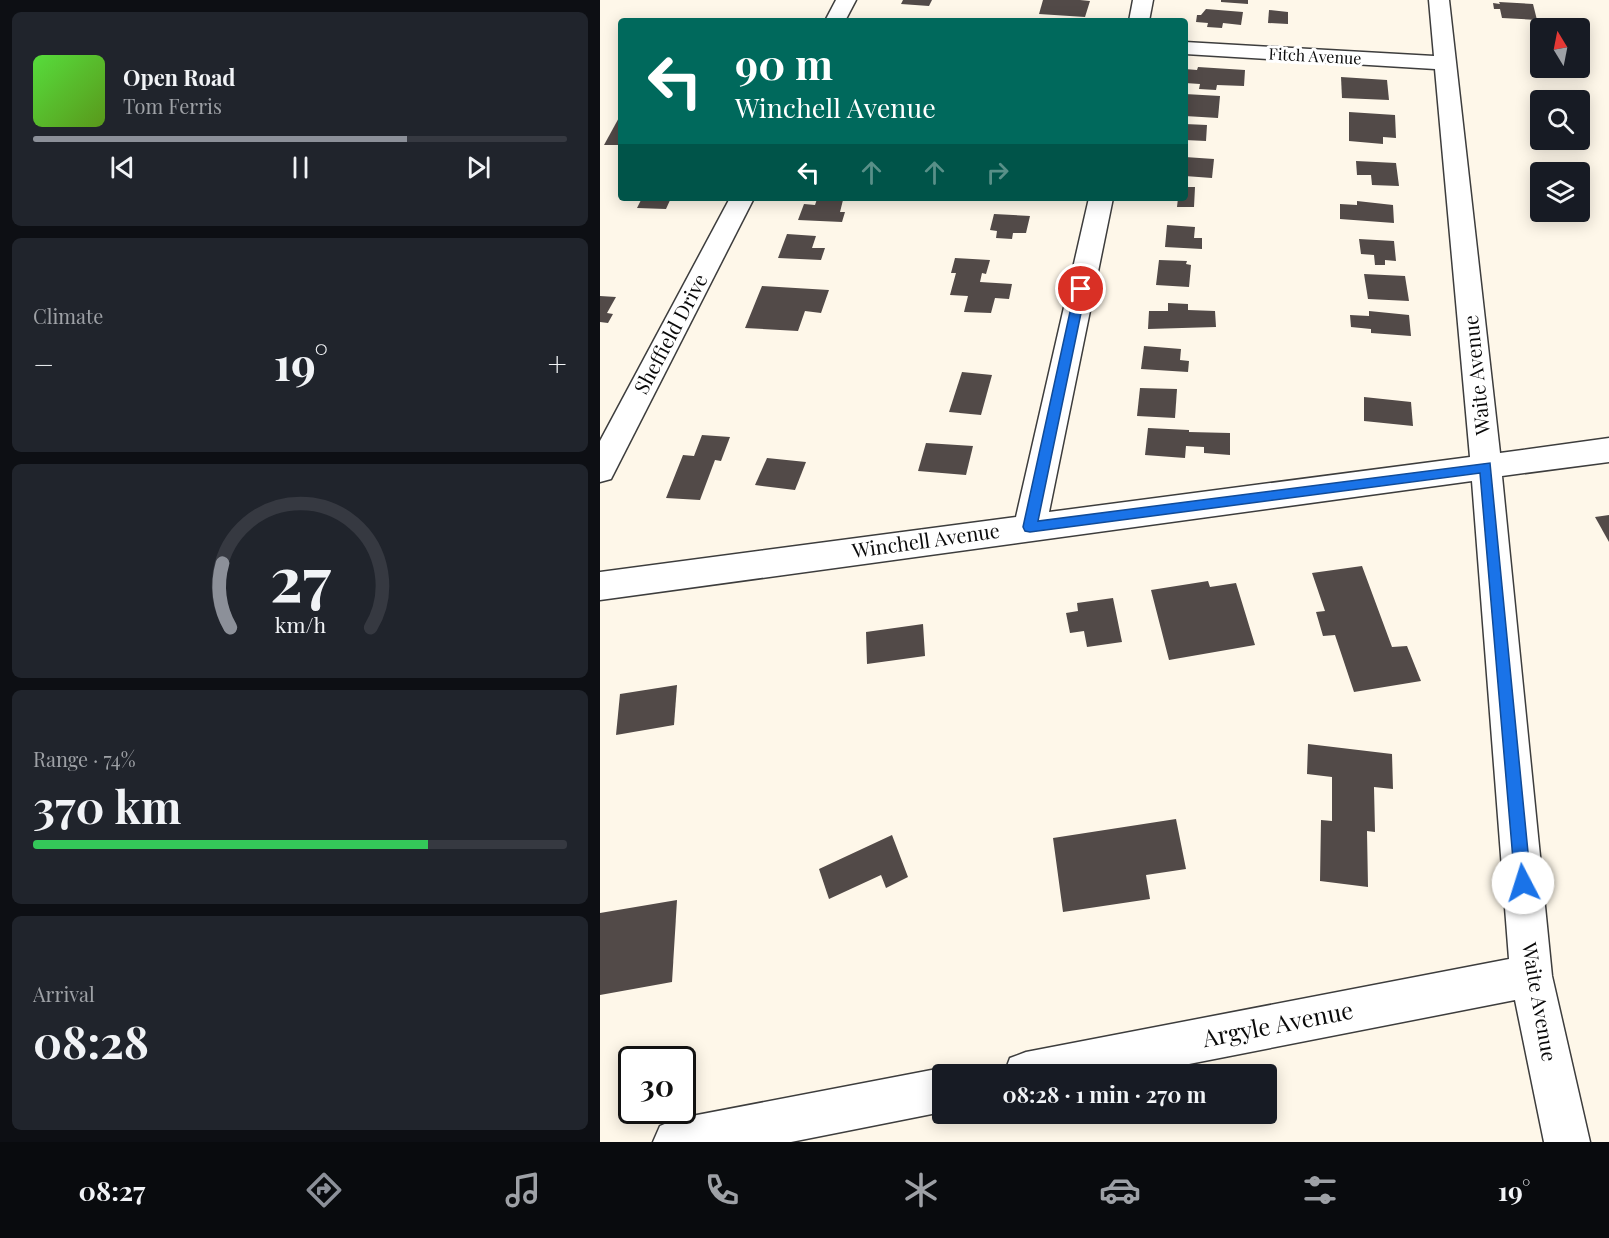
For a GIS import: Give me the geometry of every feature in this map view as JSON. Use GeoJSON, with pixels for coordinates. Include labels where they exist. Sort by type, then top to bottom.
{"type":"FeatureCollection","features":[{"type":"Feature","properties":{"kind":"street"},"geometry":{"type":"LineString","coordinates":[[837,18],[846,0]]}},
{"type":"Feature","properties":{"kind":"street"},"geometry":{"type":"LineString","coordinates":[[1140,18],[1143,0]]}},
{"type":"Feature","properties":{"kind":"street","name":"Waite Avenue"},"geometry":{"type":"LineString","coordinates":[[1439,0],[1486,467],[1531,976],[1567,1142]]}},
{"type":"Feature","properties":{"kind":"street","name":"Fitch Avenue"},"geometry":{"type":"LineString","coordinates":[[1188,48],[1445,63]]}},
{"type":"Feature","properties":{"kind":"street","name":"Sheffield Drive"},"geometry":{"type":"LineString","coordinates":[[600,470],[740,201]]}},
{"type":"Feature","properties":{"kind":"street"},"geometry":{"type":"LineString","coordinates":[[1030,527],[1100,201]]}},
{"type":"Feature","properties":{"kind":"street","name":"Winchell Avenue"},"geometry":{"type":"LineString","coordinates":[[600,586],[1609,450]]}},
{"type":"Feature","properties":{"kind":"street","name":"Argyle Avenue"},"geometry":{"type":"LineString","coordinates":[[1078,1064],[1531,976]]}},
{"type":"Feature","properties":{"kind":"street"},"geometry":{"type":"LineString","coordinates":[[676,1142],[932,1092]]}},
{"type":"Feature","properties":{"kind":"building"},"geometry":{"type":"Polygon","coordinates":[[[903,0],[932,0],[929,6],[901,4],[903,0]]]}},
{"type":"Feature","properties":{"kind":"building"},"geometry":{"type":"Polygon","coordinates":[[[1043,0],[1090,1],[1085,17],[1039,14],[1043,0]]]}},
{"type":"Feature","properties":{"kind":"building"},"geometry":{"type":"Polygon","coordinates":[[[1221,0],[1248,0],[1248,4],[1221,2],[1221,0]]]}},
{"type":"Feature","properties":{"kind":"building"},"geometry":{"type":"Polygon","coordinates":[[[1499,2],[1533,4],[1536,18],[1502,18],[1500,9],[1494,9],[1493,3],[1500,4],[1499,2]]]}},
{"type":"Feature","properties":{"kind":"building"},"geometry":{"type":"Polygon","coordinates":[[[1206,9],[1243,12],[1241,25],[1223,23],[1222,28],[1207,27],[1208,23],[1196,22],[1197,15],[1201,15],[1206,9]]]}},
{"type":"Feature","properties":{"kind":"building"},"geometry":{"type":"Polygon","coordinates":[[[1269,10],[1288,12],[1288,24],[1268,23],[1269,10]]]}},
{"type":"Feature","properties":{"kind":"building"},"geometry":{"type":"Polygon","coordinates":[[[1198,67],[1245,70],[1244,86],[1217,85],[1216,90],[1199,89],[1200,84],[1188,83],[1188,69],[1197,70],[1198,67]]]}},
{"type":"Feature","properties":{"kind":"building"},"geometry":{"type":"Polygon","coordinates":[[[1341,77],[1387,80],[1389,100],[1342,98],[1341,77]]]}},
{"type":"Feature","properties":{"kind":"building"},"geometry":{"type":"Polygon","coordinates":[[[1188,94],[1220,96],[1218,118],[1188,116],[1188,94]]]}},
{"type":"Feature","properties":{"kind":"building"},"geometry":{"type":"Polygon","coordinates":[[[1349,112],[1395,115],[1396,138],[1383,137],[1383,144],[1349,141],[1349,112]]]}},
{"type":"Feature","properties":{"kind":"building"},"geometry":{"type":"Polygon","coordinates":[[[618,119],[618,145],[604,145],[618,119]]]}},
{"type":"Feature","properties":{"kind":"building"},"geometry":{"type":"Polygon","coordinates":[[[1188,124],[1207,125],[1206,141],[1188,140],[1188,124]]]}},
{"type":"Feature","properties":{"kind":"building"},"geometry":{"type":"Polygon","coordinates":[[[1188,157],[1214,159],[1212,178],[1188,176],[1188,157]]]}},
{"type":"Feature","properties":{"kind":"building"},"geometry":{"type":"Polygon","coordinates":[[[1356,161],[1396,163],[1399,186],[1372,185],[1371,175],[1357,175],[1356,161]]]}},
{"type":"Feature","properties":{"kind":"building"},"geometry":{"type":"Polygon","coordinates":[[[1188,187],[1195,187],[1194,207],[1177,207],[1178,201],[1188,201],[1188,187]]]}},
{"type":"Feature","properties":{"kind":"building"},"geometry":{"type":"Polygon","coordinates":[[[640,201],[670,201],[666,209],[637,208],[640,201]]]}},
{"type":"Feature","properties":{"kind":"building"},"geometry":{"type":"Polygon","coordinates":[[[816,201],[843,201],[840,212],[845,212],[842,222],[798,220],[804,204],[815,205],[816,201]]]}},
{"type":"Feature","properties":{"kind":"building"},"geometry":{"type":"Polygon","coordinates":[[[1357,201],[1393,205],[1394,223],[1340,219],[1340,204],[1357,205],[1357,201]]]}},
{"type":"Feature","properties":{"kind":"building"},"geometry":{"type":"Polygon","coordinates":[[[994,214],[1030,216],[1026,233],[1013,233],[1012,239],[996,238],[997,231],[990,230],[994,214]]]}},
{"type":"Feature","properties":{"kind":"building"},"geometry":{"type":"Polygon","coordinates":[[[1167,225],[1195,227],[1194,238],[1202,238],[1202,249],[1165,247],[1167,225]]]}},
{"type":"Feature","properties":{"kind":"building"},"geometry":{"type":"Polygon","coordinates":[[[787,234],[816,236],[812,248],[825,248],[821,260],[778,258],[787,234]]]}},
{"type":"Feature","properties":{"kind":"building"},"geometry":{"type":"Polygon","coordinates":[[[1359,239],[1394,241],[1396,261],[1385,260],[1385,265],[1375,265],[1374,255],[1361,254],[1359,239]]]}},
{"type":"Feature","properties":{"kind":"building"},"geometry":{"type":"Polygon","coordinates":[[[955,258],[990,260],[986,274],[982,273],[980,282],[1012,284],[1009,299],[995,298],[991,313],[964,312],[968,296],[950,295],[956,273],[951,273],[955,258]]]}},
{"type":"Feature","properties":{"kind":"building"},"geometry":{"type":"Polygon","coordinates":[[[1159,260],[1187,261],[1186,264],[1191,265],[1189,287],[1156,285],[1159,260]]]}},
{"type":"Feature","properties":{"kind":"building"},"geometry":{"type":"Polygon","coordinates":[[[1364,274],[1405,276],[1409,301],[1368,299],[1364,274]]]}},
{"type":"Feature","properties":{"kind":"building"},"geometry":{"type":"Polygon","coordinates":[[[762,286],[829,290],[821,313],[805,311],[798,331],[745,328],[762,286]]]}},
{"type":"Feature","properties":{"kind":"building"},"geometry":{"type":"Polygon","coordinates":[[[600,296],[616,297],[607,313],[613,314],[608,323],[600,322],[600,296]]]}},
{"type":"Feature","properties":{"kind":"building"},"geometry":{"type":"Polygon","coordinates":[[[1168,303],[1188,304],[1188,310],[1215,311],[1216,327],[1148,329],[1149,311],[1168,311],[1168,303]]]}},
{"type":"Feature","properties":{"kind":"building"},"geometry":{"type":"Polygon","coordinates":[[[1369,311],[1409,315],[1411,336],[1371,333],[1371,329],[1351,327],[1350,315],[1369,316],[1369,311]]]}},
{"type":"Feature","properties":{"kind":"building"},"geometry":{"type":"Polygon","coordinates":[[[1144,346],[1181,349],[1180,360],[1189,361],[1188,372],[1141,369],[1144,346]]]}},
{"type":"Feature","properties":{"kind":"building"},"geometry":{"type":"Polygon","coordinates":[[[962,372],[992,375],[981,415],[949,412],[962,372]]]}},
{"type":"Feature","properties":{"kind":"building"},"geometry":{"type":"Polygon","coordinates":[[[1140,388],[1177,389],[1175,418],[1137,416],[1140,388]]]}},
{"type":"Feature","properties":{"kind":"building"},"geometry":{"type":"Polygon","coordinates":[[[1364,397],[1411,402],[1413,426],[1364,421],[1364,397]]]}},
{"type":"Feature","properties":{"kind":"building"},"geometry":{"type":"Polygon","coordinates":[[[1148,428],[1230,433],[1230,455],[1204,453],[1204,447],[1186,446],[1185,458],[1145,455],[1148,428]]]}},
{"type":"Feature","properties":{"kind":"building"},"geometry":{"type":"Polygon","coordinates":[[[702,435],[730,437],[721,461],[715,460],[700,500],[666,498],[683,455],[694,456],[702,435]]]}},
{"type":"Feature","properties":{"kind":"building"},"geometry":{"type":"Polygon","coordinates":[[[926,443],[973,446],[966,475],[918,471],[926,443]]]}},
{"type":"Feature","properties":{"kind":"building"},"geometry":{"type":"Polygon","coordinates":[[[767,458],[806,462],[795,490],[755,485],[767,458]]]}},
{"type":"Feature","properties":{"kind":"building"},"geometry":{"type":"Polygon","coordinates":[[[1609,515],[1609,542],[1595,517],[1609,515]]]}},
{"type":"Feature","properties":{"kind":"building"},"geometry":{"type":"Polygon","coordinates":[[[1362,566],[1392,647],[1407,646],[1421,681],[1354,692],[1335,635],[1323,636],[1316,612],[1325,611],[1312,573],[1362,566]]]}},
{"type":"Feature","properties":{"kind":"building"},"geometry":{"type":"Polygon","coordinates":[[[1208,581],[1210,587],[1236,583],[1255,645],[1169,660],[1151,590],[1208,581]]]}},
{"type":"Feature","properties":{"kind":"building"},"geometry":{"type":"Polygon","coordinates":[[[1113,598],[1122,642],[1087,647],[1084,631],[1070,633],[1066,613],[1078,611],[1077,603],[1113,598]]]}},
{"type":"Feature","properties":{"kind":"building"},"geometry":{"type":"Polygon","coordinates":[[[923,624],[925,656],[867,664],[866,632],[923,624]]]}},
{"type":"Feature","properties":{"kind":"building"},"geometry":{"type":"Polygon","coordinates":[[[677,685],[674,725],[616,735],[620,694],[677,685]]]}},
{"type":"Feature","properties":{"kind":"building"},"geometry":{"type":"Polygon","coordinates":[[[1308,744],[1392,754],[1393,789],[1374,787],[1375,832],[1367,831],[1368,887],[1320,881],[1321,820],[1332,821],[1332,777],[1307,774],[1308,744]]]}},
{"type":"Feature","properties":{"kind":"building"},"geometry":{"type":"Polygon","coordinates":[[[1176,819],[1186,869],[1146,875],[1150,899],[1063,912],[1053,838],[1176,819]]]}},
{"type":"Feature","properties":{"kind":"building"},"geometry":{"type":"Polygon","coordinates":[[[892,835],[908,877],[886,888],[881,875],[829,899],[819,869],[892,835]]]}},
{"type":"Feature","properties":{"kind":"building"},"geometry":{"type":"Polygon","coordinates":[[[677,900],[672,982],[600,995],[600,913],[677,900]]]}},
{"type":"Feature","properties":{"kind":"route"},"geometry":{"type":"LineString","coordinates":[[1081,289],[1030,527],[1486,467],[1523,883]]}}]}
